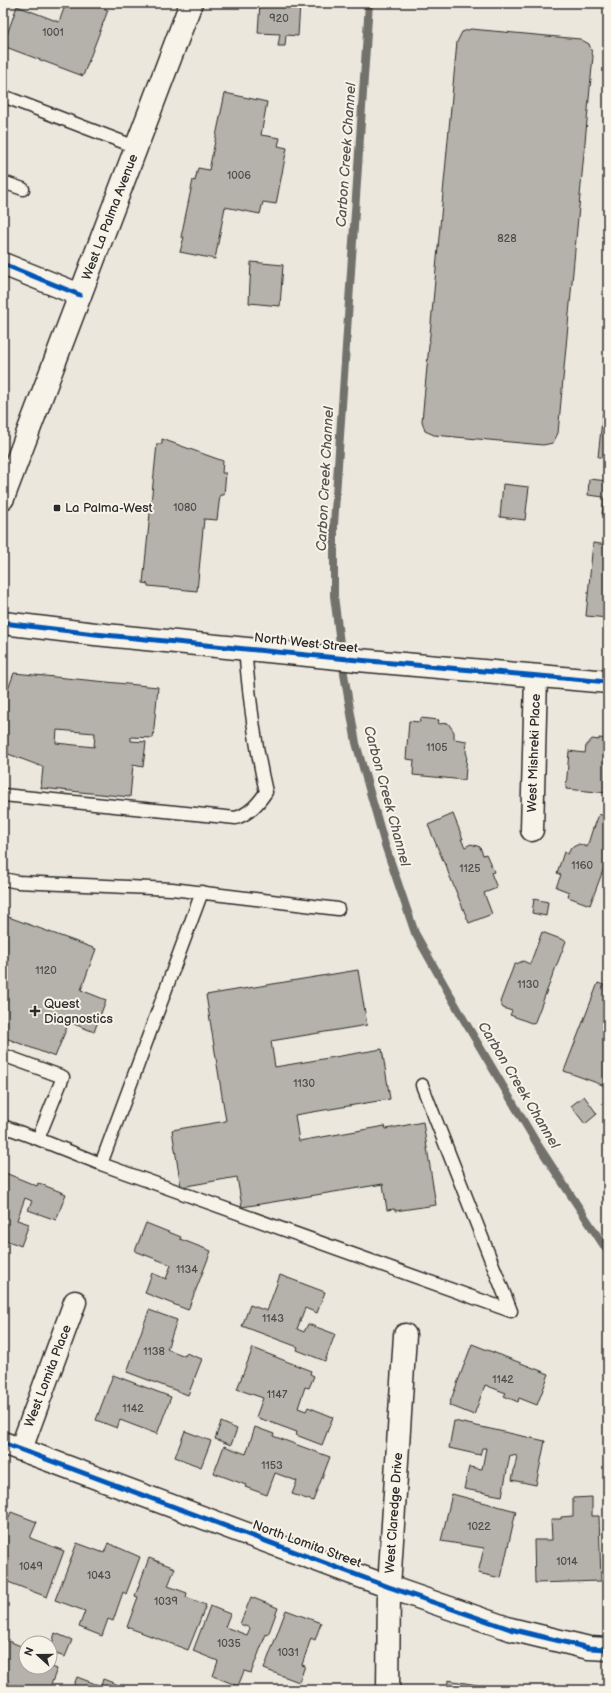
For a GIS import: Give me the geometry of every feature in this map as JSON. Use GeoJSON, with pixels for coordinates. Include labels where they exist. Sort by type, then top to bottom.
{"type":"FeatureCollection","features":[{"type":"Feature","properties":{"kind":"street","name":"West La Palma Avenue"},"geometry":{"type":"LineString","coordinates":[[4,495],[191,3]]}},
{"type":"Feature","properties":{"kind":"street"},"geometry":{"type":"LineString","coordinates":[[3,264],[80,295]]}},
{"type":"Feature","properties":{"kind":"street","name":"North West Street"},"geometry":{"type":"LineString","coordinates":[[3,623],[358,660],[536,677],[608,682]]}},
{"type":"Feature","properties":{"kind":"street","name":"West Mishreki Place"},"geometry":{"type":"LineString","coordinates":[[532,830],[536,677]]}},
{"type":"Feature","properties":{"kind":"street","name":"West Lomita Place"},"geometry":{"type":"LineString","coordinates":[[12,1446],[75,1302]]}},
{"type":"Feature","properties":{"kind":"street","name":"West Claredge Drive"},"geometry":{"type":"LineString","coordinates":[[388,1690],[389,1587],[405,1335]]}},
{"type":"Feature","properties":{"kind":"street","name":"North Lomita Street"},"geometry":{"type":"LineString","coordinates":[[12,1446],[389,1587],[510,1630],[589,1648],[608,1649]]}},
{"type":"Feature","properties":{"kind":"lane"},"geometry":{"type":"LineString","coordinates":[[3,96],[136,147]]}},
{"type":"Feature","properties":{"kind":"lane"},"geometry":{"type":"LineString","coordinates":[[3,182],[23,190]]}},
{"type":"Feature","properties":{"kind":"lane"},"geometry":{"type":"LineString","coordinates":[[3,795],[236,818],[244,815],[253,808],[266,792],[257,750],[249,693],[245,648]]}},
{"type":"Feature","properties":{"kind":"lane"},"geometry":{"type":"LineString","coordinates":[[3,879],[18,882],[172,888],[338,909]]}},
{"type":"Feature","properties":{"kind":"lane"},"geometry":{"type":"LineString","coordinates":[[101,1164],[202,892]]}},
{"type":"Feature","properties":{"kind":"lane"},"geometry":{"type":"LineString","coordinates":[[3,1055],[63,1077],[38,1139]]}},
{"type":"Feature","properties":{"kind":"lane"},"geometry":{"type":"LineString","coordinates":[[3,1126],[101,1164],[511,1311],[422,1085]]}},
{"type":"Feature","properties":{"kind":"building"},"geometry":{"type":"Polygon","coordinates":[[[66,3],[90,3],[108,10],[83,76],[3,46],[17,6],[59,22],[66,3]]]}},
{"type":"Feature","properties":{"kind":"building"},"geometry":{"type":"Polygon","coordinates":[[[260,3],[300,3],[298,36],[286,35],[285,46],[278,46],[280,34],[258,33],[260,3]]]}},
{"type":"Feature","properties":{"kind":"building"},"geometry":{"type":"Polygon","coordinates":[[[471,29],[580,39],[589,44],[593,56],[558,433],[553,443],[543,445],[434,435],[425,431],[422,421],[457,42],[462,32],[471,29]]]}},
{"type":"Feature","properties":{"kind":"building"},"geometry":{"type":"Polygon","coordinates":[[[225,93],[267,102],[261,135],[280,138],[278,146],[287,148],[276,204],[263,202],[260,214],[225,207],[215,259],[180,252],[184,237],[181,237],[193,180],[195,181],[198,168],[209,170],[225,93]]]}},
{"type":"Feature","properties":{"kind":"building"},"geometry":{"type":"Polygon","coordinates":[[[251,262],[283,265],[280,306],[249,303],[251,262]]]}},
{"type":"Feature","properties":{"kind":"building"},"geometry":{"type":"Polygon","coordinates":[[[603,411],[608,411],[608,458],[598,457],[603,411]]]}},
{"type":"Feature","properties":{"kind":"building"},"geometry":{"type":"Polygon","coordinates":[[[162,439],[223,461],[222,473],[226,473],[224,495],[220,495],[217,520],[204,519],[197,591],[148,586],[148,584],[143,583],[157,444],[162,444],[162,439]]]}},
{"type":"Feature","properties":{"kind":"building"},"geometry":{"type":"Polygon","coordinates":[[[589,479],[608,481],[608,515],[602,514],[604,497],[588,495],[589,479]]]}},
{"type":"Feature","properties":{"kind":"building"},"geometry":{"type":"Polygon","coordinates":[[[503,484],[529,487],[525,520],[500,517],[503,484]]]}},
{"type":"Feature","properties":{"kind":"building"},"geometry":{"type":"Polygon","coordinates":[[[593,543],[608,545],[608,618],[586,616],[593,543]]]}},
{"type":"Feature","properties":{"kind":"building"},"geometry":{"type":"Polygon","coordinates":[[[14,673],[158,687],[153,738],[131,737],[131,741],[146,742],[143,767],[133,765],[130,797],[41,788],[43,767],[3,752],[3,703],[14,673]],[[57,730],[56,743],[94,747],[95,733],[57,730]]]}},
{"type":"Feature","properties":{"kind":"building"},"geometry":{"type":"Polygon","coordinates":[[[421,718],[439,720],[438,724],[448,723],[454,732],[454,739],[467,741],[465,780],[413,775],[414,760],[406,759],[409,721],[420,722],[421,718]]]}},
{"type":"Feature","properties":{"kind":"building"},"geometry":{"type":"Polygon","coordinates":[[[599,738],[608,739],[608,793],[566,789],[569,751],[585,753],[586,746],[592,739],[599,740],[599,738]]]}},
{"type":"Feature","properties":{"kind":"building"},"geometry":{"type":"Polygon","coordinates":[[[453,814],[465,847],[471,844],[480,847],[483,855],[486,854],[494,872],[491,873],[497,888],[484,893],[492,914],[469,923],[446,864],[445,865],[428,825],[453,814]]]}},
{"type":"Feature","properties":{"kind":"building"},"geometry":{"type":"Polygon","coordinates":[[[599,814],[608,818],[608,857],[590,905],[568,897],[569,892],[556,887],[561,875],[557,873],[564,852],[568,854],[571,848],[579,844],[587,847],[599,814]]]}},
{"type":"Feature","properties":{"kind":"building"},"geometry":{"type":"Polygon","coordinates":[[[534,899],[548,902],[546,916],[532,913],[534,899]]]}},
{"type":"Feature","properties":{"kind":"building"},"geometry":{"type":"Polygon","coordinates":[[[3,915],[96,949],[81,990],[106,1000],[94,1032],[69,1022],[55,1057],[3,1037],[3,915]]]}},
{"type":"Feature","properties":{"kind":"building"},"geometry":{"type":"Polygon","coordinates":[[[542,932],[566,941],[534,1024],[510,1015],[512,1011],[503,1008],[500,1002],[514,965],[523,961],[530,964],[542,932]]]}},
{"type":"Feature","properties":{"kind":"building"},"geometry":{"type":"Polygon","coordinates":[[[358,970],[367,1025],[271,1041],[275,1067],[382,1049],[390,1099],[295,1115],[299,1141],[385,1126],[386,1129],[423,1122],[436,1205],[395,1211],[395,1209],[387,1210],[383,1184],[242,1207],[237,1177],[181,1187],[172,1130],[226,1121],[206,995],[358,970]]]}},
{"type":"Feature","properties":{"kind":"building"},"geometry":{"type":"Polygon","coordinates":[[[598,983],[606,986],[608,985],[608,1087],[564,1071],[598,983]]]}},
{"type":"Feature","properties":{"kind":"building"},"geometry":{"type":"Polygon","coordinates":[[[584,1096],[597,1114],[585,1124],[571,1106],[584,1096]]]}},
{"type":"Feature","properties":{"kind":"building"},"geometry":{"type":"Polygon","coordinates":[[[3,1172],[37,1186],[38,1183],[66,1194],[56,1220],[28,1210],[32,1201],[25,1198],[17,1220],[29,1224],[21,1246],[3,1239],[3,1172]]]}},
{"type":"Feature","properties":{"kind":"building"},"geometry":{"type":"Polygon","coordinates":[[[146,1223],[181,1237],[180,1239],[211,1251],[188,1310],[145,1293],[152,1273],[166,1279],[171,1265],[135,1251],[146,1223]]]}},
{"type":"Feature","properties":{"kind":"building"},"geometry":{"type":"Polygon","coordinates":[[[280,1275],[325,1292],[317,1313],[305,1308],[297,1329],[304,1332],[308,1324],[335,1334],[325,1361],[297,1350],[298,1347],[242,1326],[250,1305],[267,1311],[280,1275]]]}},
{"type":"Feature","properties":{"kind":"building"},"geometry":{"type":"Polygon","coordinates":[[[149,1310],[177,1320],[167,1349],[185,1356],[186,1353],[202,1359],[188,1395],[127,1372],[149,1310]]]}},
{"type":"Feature","properties":{"kind":"building"},"geometry":{"type":"Polygon","coordinates":[[[472,1344],[549,1374],[537,1405],[519,1398],[518,1402],[504,1396],[506,1393],[485,1385],[474,1415],[449,1405],[472,1344]]]}},
{"type":"Feature","properties":{"kind":"building"},"geometry":{"type":"Polygon","coordinates":[[[253,1348],[311,1371],[310,1374],[314,1376],[309,1388],[305,1387],[298,1408],[306,1411],[308,1407],[333,1417],[322,1445],[296,1435],[297,1432],[256,1417],[263,1398],[237,1389],[253,1348]]]}},
{"type":"Feature","properties":{"kind":"building"},"geometry":{"type":"Polygon","coordinates":[[[113,1375],[171,1397],[157,1434],[120,1420],[117,1428],[96,1420],[113,1375]]]}},
{"type":"Feature","properties":{"kind":"building"},"geometry":{"type":"Polygon","coordinates":[[[454,1421],[545,1441],[536,1485],[512,1480],[517,1456],[510,1455],[502,1496],[464,1489],[469,1467],[482,1469],[486,1448],[482,1448],[480,1455],[449,1448],[454,1421]]]}},
{"type":"Feature","properties":{"kind":"building"},"geometry":{"type":"Polygon","coordinates":[[[221,1422],[237,1429],[231,1445],[215,1439],[221,1422]]]}},
{"type":"Feature","properties":{"kind":"building"},"geometry":{"type":"Polygon","coordinates":[[[255,1427],[274,1434],[273,1436],[330,1457],[313,1501],[292,1494],[297,1481],[275,1473],[267,1495],[214,1473],[224,1446],[246,1454],[255,1427]]]}},
{"type":"Feature","properties":{"kind":"building"},"geometry":{"type":"Polygon","coordinates":[[[185,1431],[211,1441],[201,1467],[175,1457],[185,1431]]]}},
{"type":"Feature","properties":{"kind":"building"},"geometry":{"type":"Polygon","coordinates":[[[452,1494],[516,1511],[501,1578],[478,1573],[484,1548],[441,1541],[452,1494]]]}},
{"type":"Feature","properties":{"kind":"building"},"geometry":{"type":"Polygon","coordinates":[[[592,1497],[592,1516],[599,1516],[601,1581],[535,1583],[534,1540],[552,1540],[551,1519],[561,1519],[561,1517],[573,1516],[573,1498],[592,1497]]]}},
{"type":"Feature","properties":{"kind":"building"},"geometry":{"type":"Polygon","coordinates":[[[11,1512],[37,1522],[30,1538],[64,1551],[47,1597],[3,1580],[3,1532],[11,1512]]]}},
{"type":"Feature","properties":{"kind":"building"},"geometry":{"type":"Polygon","coordinates":[[[77,1543],[104,1553],[108,1543],[140,1557],[126,1594],[123,1592],[113,1621],[108,1619],[102,1636],[79,1627],[85,1611],[55,1600],[77,1543]]]}},
{"type":"Feature","properties":{"kind":"building"},"geometry":{"type":"Polygon","coordinates":[[[149,1558],[175,1568],[168,1586],[187,1593],[186,1597],[206,1605],[188,1650],[127,1627],[138,1597],[135,1596],[149,1558]]]}},
{"type":"Feature","properties":{"kind":"building"},"geometry":{"type":"Polygon","coordinates":[[[251,1597],[278,1608],[251,1673],[244,1671],[238,1686],[213,1676],[218,1661],[193,1651],[210,1606],[230,1614],[225,1627],[247,1635],[250,1628],[240,1624],[251,1597]]]}},
{"type":"Feature","properties":{"kind":"building"},"geometry":{"type":"Polygon","coordinates":[[[286,1610],[321,1623],[315,1640],[311,1638],[302,1665],[305,1666],[299,1682],[264,1669],[286,1610]]]}},
{"type":"Feature","properties":{"kind":"building"},"geometry":{"type":"Polygon","coordinates":[[[55,1633],[72,1640],[65,1657],[58,1655],[58,1635],[54,1635],[55,1633]]]}},
{"type":"Feature","properties":{"kind":"building"},"geometry":{"type":"Polygon","coordinates":[[[3,1639],[18,1645],[18,1675],[55,1675],[49,1690],[6,1690],[9,1681],[3,1679],[3,1639]]]}},
{"type":"Feature","properties":{"kind":"building"},"geometry":{"type":"Polygon","coordinates":[[[77,1677],[101,1686],[103,1679],[132,1690],[72,1690],[77,1677]]]}},
{"type":"Feature","properties":{"kind":"building"},"geometry":{"type":"Polygon","coordinates":[[[448,1680],[477,1685],[477,1688],[489,1690],[447,1690],[448,1680]]]}},
{"type":"Feature","properties":{"kind":"waterway","name":"Carbon Creek Channel"},"geometry":{"type":"LineString","coordinates":[[369,3],[334,525],[334,596],[344,674],[356,743],[385,845],[415,933],[536,1142],[608,1252]]}},
{"type":"Feature","properties":{"kind":"cycle path"},"geometry":{"type":"LineString","coordinates":[[3,264],[80,295]]}},
{"type":"Feature","properties":{"kind":"cycle path"},"geometry":{"type":"LineString","coordinates":[[3,623],[95,634],[358,660],[608,682]]}},
{"type":"Feature","properties":{"kind":"cycle path"},"geometry":{"type":"LineString","coordinates":[[3,1443],[389,1587],[510,1629],[589,1648],[608,1649]]}},
{"type":"Feature","properties":{"kind":"place","name":"La Palma-West"},"geometry":{"type":"Point","coordinates":[57,508]}},
{"type":"Feature","properties":{"kind":"place","name":"Quest Diagnostics"},"geometry":{"type":"Point","coordinates":[35,1011]}}]}
